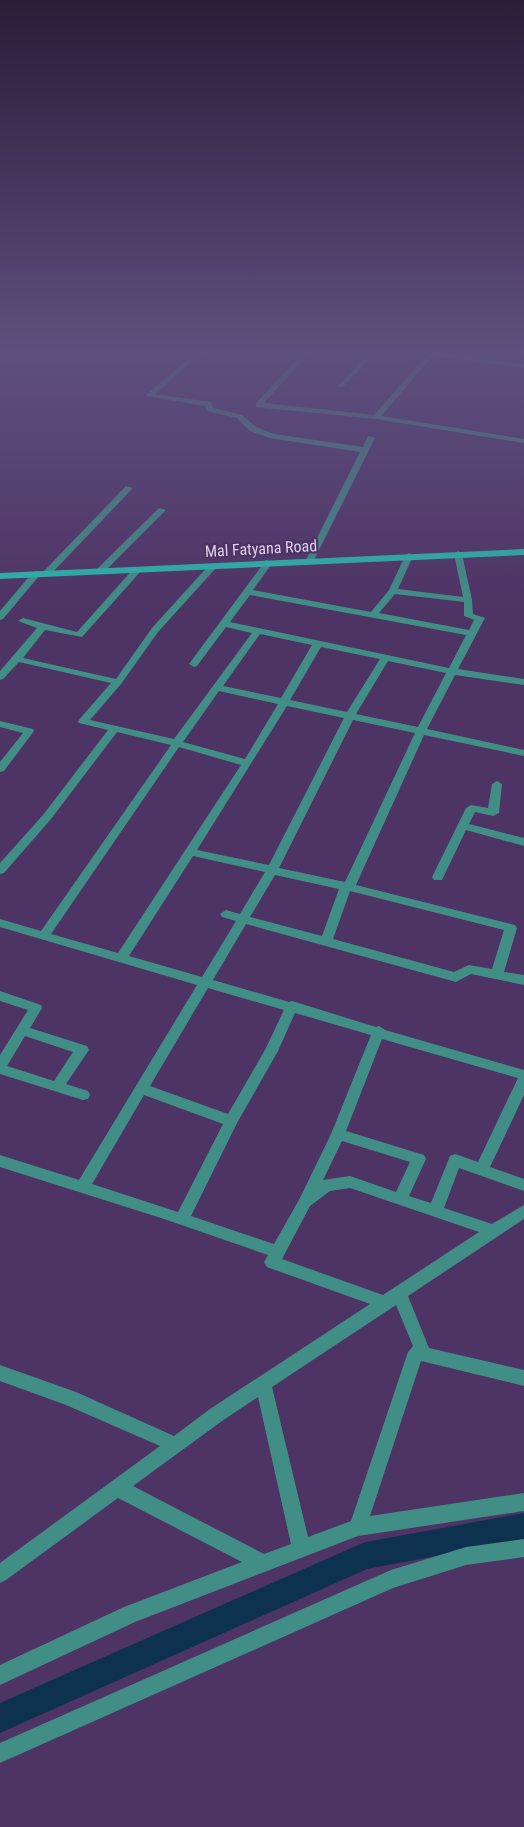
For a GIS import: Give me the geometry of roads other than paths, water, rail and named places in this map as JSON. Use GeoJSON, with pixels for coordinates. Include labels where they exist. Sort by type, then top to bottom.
{"type":"FeatureCollection","features":[{"type":"Feature","properties":{"kind":"main road","name":"Mal Fatyana Road"},"geometry":{"type":"LineString","coordinates":[[0,576],[524,552]]}},
{"type":"Feature","properties":{"kind":"street"},"geometry":{"type":"LineString","coordinates":[[288,438],[365,450]]}},
{"type":"Feature","properties":{"kind":"street"},"geometry":{"type":"LineString","coordinates":[[310,560],[371,438]]}},
{"type":"Feature","properties":{"kind":"street"},"geometry":{"type":"LineString","coordinates":[[507,438],[524,441]]}},
{"type":"Feature","properties":{"kind":"street"},"geometry":{"type":"LineString","coordinates":[[0,617],[129,488]]}},
{"type":"Feature","properties":{"kind":"street"},"geometry":{"type":"LineString","coordinates":[[100,571],[162,510]]}},
{"type":"Feature","properties":{"kind":"street"},"geometry":{"type":"LineString","coordinates":[[327,940],[347,886],[421,731],[470,633],[480,618],[469,616],[468,600],[458,554]]}},
{"type":"Feature","properties":{"kind":"street"},"geometry":{"type":"LineString","coordinates":[[373,615],[393,591],[409,556]]}},
{"type":"Feature","properties":{"kind":"street"},"geometry":{"type":"LineString","coordinates":[[194,664],[269,562]]}},
{"type":"Feature","properties":{"kind":"street"},"geometry":{"type":"LineString","coordinates":[[213,566],[155,630],[118,682],[83,720],[247,763]]}},
{"type":"Feature","properties":{"kind":"street"},"geometry":{"type":"LineString","coordinates":[[23,621],[79,635],[138,569]]}},
{"type":"Feature","properties":{"kind":"street"},"geometry":{"type":"LineString","coordinates":[[393,591],[468,600]]}},
{"type":"Feature","properties":{"kind":"street"},"geometry":{"type":"LineString","coordinates":[[249,592],[470,633]]}},
{"type":"Feature","properties":{"kind":"street"},"geometry":{"type":"LineString","coordinates":[[224,624],[453,671],[524,682]]}},
{"type":"Feature","properties":{"kind":"street"},"geometry":{"type":"LineString","coordinates":[[0,676],[43,627]]}},
{"type":"Feature","properties":{"kind":"street"},"geometry":{"type":"LineString","coordinates":[[44,935],[258,631]]}},
{"type":"Feature","properties":{"kind":"street"},"geometry":{"type":"LineString","coordinates":[[122,957],[247,763],[318,643]]}},
{"type":"Feature","properties":{"kind":"street"},"geometry":{"type":"LineString","coordinates":[[82,1188],[272,870],[350,716],[386,657]]}},
{"type":"Feature","properties":{"kind":"street"},"geometry":{"type":"LineString","coordinates":[[17,659],[118,682]]}},
{"type":"Feature","properties":{"kind":"street"},"geometry":{"type":"LineString","coordinates":[[218,688],[524,753]]}},
{"type":"Feature","properties":{"kind":"street"},"geometry":{"type":"LineString","coordinates":[[0,724],[29,731],[0,769]]}},
{"type":"Feature","properties":{"kind":"street"},"geometry":{"type":"LineString","coordinates":[[0,870],[47,817],[115,727]]}},
{"type":"Feature","properties":{"kind":"street"},"geometry":{"type":"LineString","coordinates":[[438,877],[471,808],[493,813],[497,784]]}},
{"type":"Feature","properties":{"kind":"street"},"geometry":{"type":"LineString","coordinates":[[463,826],[524,842]]}},
{"type":"Feature","properties":{"kind":"street"},"geometry":{"type":"LineString","coordinates":[[190,852],[347,886],[512,928],[497,975]]}},
{"type":"Feature","properties":{"kind":"street"},"geometry":{"type":"LineString","coordinates":[[226,914],[456,977],[469,969],[524,980]]}},
{"type":"Feature","properties":{"kind":"street"},"geometry":{"type":"LineString","coordinates":[[0,922],[524,1075]]}},
{"type":"Feature","properties":{"kind":"street"},"geometry":{"type":"LineString","coordinates":[[0,996],[36,1008],[0,1067],[83,1095]]}},
{"type":"Feature","properties":{"kind":"street"},"geometry":{"type":"LineString","coordinates":[[182,1219],[231,1121],[271,1051],[292,1006]]}},
{"type":"Feature","properties":{"kind":"street"},"geometry":{"type":"LineString","coordinates":[[22,1030],[82,1050],[58,1086]]}},
{"type":"Feature","properties":{"kind":"street"},"geometry":{"type":"LineString","coordinates":[[378,1031],[338,1134],[305,1202],[272,1262],[385,1303]]}},
{"type":"Feature","properties":{"kind":"street"},"geometry":{"type":"LineString","coordinates":[[482,1169],[524,1080]]}},
{"type":"Feature","properties":{"kind":"street"},"geometry":{"type":"LineString","coordinates":[[142,1089],[231,1121]]}},
{"type":"Feature","properties":{"kind":"street"},"geometry":{"type":"LineString","coordinates":[[338,1134],[419,1160],[400,1199]]}},
{"type":"Feature","properties":{"kind":"street"},"geometry":{"type":"LineString","coordinates":[[435,1211],[455,1160],[524,1185]]}},
{"type":"Feature","properties":{"kind":"street"},"geometry":{"type":"LineString","coordinates":[[0,1161],[277,1252]]}},
{"type":"Feature","properties":{"kind":"street"},"geometry":{"type":"LineString","coordinates":[[305,1202],[326,1185],[350,1182],[494,1231]]}},
{"type":"Feature","properties":{"kind":"street"},"geometry":{"type":"LineString","coordinates":[[0,1574],[263,1384],[524,1211]]}},
{"type":"Feature","properties":{"kind":"street"},"geometry":{"type":"LineString","coordinates":[[399,1293],[424,1354]]}},
{"type":"Feature","properties":{"kind":"street"},"geometry":{"type":"LineString","coordinates":[[358,1527],[416,1352],[524,1378]]}},
{"type":"Feature","properties":{"kind":"street"},"geometry":{"type":"LineString","coordinates":[[0,1372],[70,1398],[176,1445]]}},
{"type":"Feature","properties":{"kind":"street"},"geometry":{"type":"LineString","coordinates":[[263,1384],[301,1548]]}},
{"type":"Feature","properties":{"kind":"street"},"geometry":{"type":"LineString","coordinates":[[118,1488],[264,1564]]}},
{"type":"Feature","properties":{"kind":"street"},"geometry":{"type":"LineString","coordinates":[[0,1675],[131,1614],[358,1527],[524,1502]]}},
{"type":"Feature","properties":{"kind":"street"},"geometry":{"type":"LineString","coordinates":[[0,1753],[391,1579],[466,1556],[524,1548]]}},
{"type":"Feature","properties":{"kind":"waterway"},"geometry":{"type":"LineString","coordinates":[[0,1718],[366,1556],[524,1526]]}}]}
